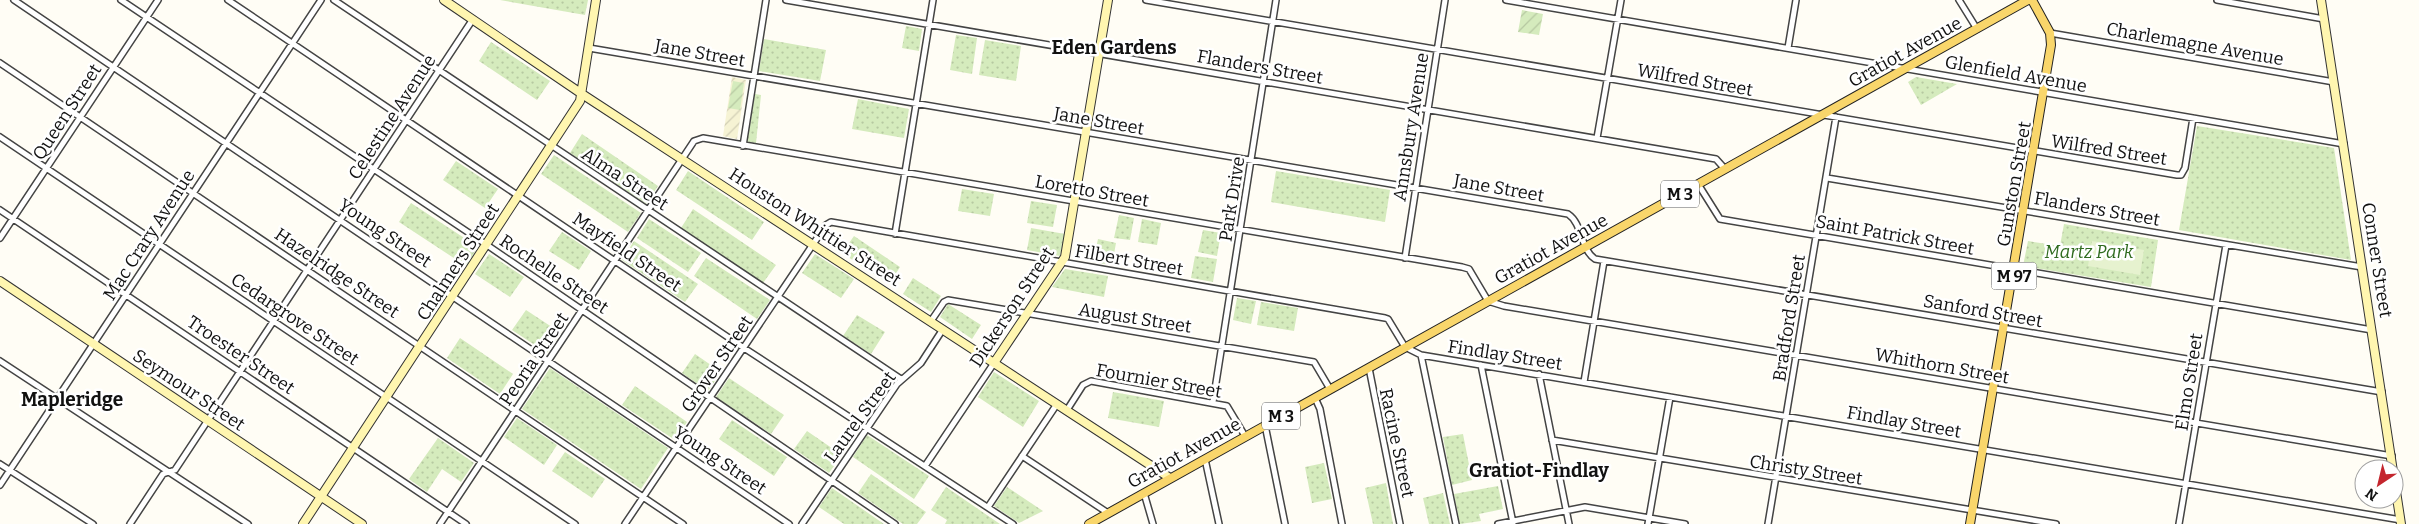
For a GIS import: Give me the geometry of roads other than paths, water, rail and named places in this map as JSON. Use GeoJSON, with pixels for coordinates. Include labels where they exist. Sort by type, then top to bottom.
{"type":"FeatureCollection","features":[{"type":"Feature","properties":{"kind":"main road","name":"Gratiot Avenue"},"geometry":{"type":"LineString","coordinates":[[1089,524],[2030,0]]}},
{"type":"Feature","properties":{"kind":"main road"},"geometry":{"type":"LineString","coordinates":[[2030,0],[2050,33]]}},
{"type":"Feature","properties":{"kind":"main road","name":"Gunston Street"},"geometry":{"type":"LineString","coordinates":[[1970,524],[2035,152],[2051,45],[2050,33]]}},
{"type":"Feature","properties":{"kind":"street","name":"Young Street"},"geometry":{"type":"LineString","coordinates":[[14,0],[226,144],[454,295],[789,524]]}},
{"type":"Feature","properties":{"kind":"street","name":"Rochelle Street"},"geometry":{"type":"LineString","coordinates":[[120,0],[487,245],[895,524]]}},
{"type":"Feature","properties":{"kind":"street","name":"Queen Street"},"geometry":{"type":"LineString","coordinates":[[0,238],[158,0]]}},
{"type":"Feature","properties":{"kind":"street","name":"Mayfield Street"},"geometry":{"type":"LineString","coordinates":[[228,0],[744,348],[1013,524]]}},
{"type":"Feature","properties":{"kind":"street","name":"Mac Crary Avenue"},"geometry":{"type":"LineString","coordinates":[[0,485],[321,0]]}},
{"type":"Feature","properties":{"kind":"street","name":"Alma Street"},"geometry":{"type":"LineString","coordinates":[[334,0],[778,299],[901,379]]}},
{"type":"Feature","properties":{"kind":"street","name":"Houston Whittier Street"},"geometry":{"type":"LineString","coordinates":[[444,0],[582,94],[1170,478]]}},
{"type":"Feature","properties":{"kind":"street","name":"Chalmers Street"},"geometry":{"type":"LineString","coordinates":[[303,524],[552,147],[580,101],[596,0]]}},
{"type":"Feature","properties":{"kind":"street"},"geometry":{"type":"LineString","coordinates":[[743,146],[766,0]]}},
{"type":"Feature","properties":{"kind":"street","name":"Flanders Street"},"geometry":{"type":"LineString","coordinates":[[786,0],[1716,159],[1725,169]]}},
{"type":"Feature","properties":{"kind":"street"},"geometry":{"type":"LineString","coordinates":[[895,234],[933,0]]}},
{"type":"Feature","properties":{"kind":"street","name":"Dickerson Street"},"geometry":{"type":"LineString","coordinates":[[925,466],[1063,262],[1076,203],[1108,0]]}},
{"type":"Feature","properties":{"kind":"street","name":"Wilfred Street"},"geometry":{"type":"LineString","coordinates":[[1146,0],[2035,152],[2181,175],[2185,168],[2193,118]]}},
{"type":"Feature","properties":{"kind":"street","name":"Park Drive"},"geometry":{"type":"LineString","coordinates":[[1213,402],[1276,0]]}},
{"type":"Feature","properties":{"kind":"street","name":"Annsbury Avenue"},"geometry":{"type":"LineString","coordinates":[[1405,258],[1445,0]]}},
{"type":"Feature","properties":{"kind":"street","name":"Glenfield Avenue"},"geometry":{"type":"LineString","coordinates":[[1506,0],[2344,144]]}},
{"type":"Feature","properties":{"kind":"street"},"geometry":{"type":"LineString","coordinates":[[1597,138],[1620,0]]}},
{"type":"Feature","properties":{"kind":"street"},"geometry":{"type":"LineString","coordinates":[[1788,48],[1796,0]]}},
{"type":"Feature","properties":{"kind":"street"},"geometry":{"type":"LineString","coordinates":[[1959,0],[1977,29]]}},
{"type":"Feature","properties":{"kind":"street"},"geometry":{"type":"LineString","coordinates":[[2217,0],[2324,19]]}},
{"type":"Feature","properties":{"kind":"street","name":"Conner Street"},"geometry":{"type":"LineString","coordinates":[[2321,0],[2401,522]]}},
{"type":"Feature","properties":{"kind":"street","name":"Celestine Avenue"},"geometry":{"type":"LineString","coordinates":[[130,524],[164,474],[175,470],[473,19]]}},
{"type":"Feature","properties":{"kind":"street","name":"Charlemagne Avenue"},"geometry":{"type":"LineString","coordinates":[[2050,33],[2335,82]]}},
{"type":"Feature","properties":{"kind":"street","name":"Jane Street"},"geometry":{"type":"LineString","coordinates":[[589,48],[1568,214],[1577,226],[1585,247]]}},
{"type":"Feature","properties":{"kind":"street","name":"Hazelridge Street"},"geometry":{"type":"LineString","coordinates":[[0,63],[421,345],[683,524]]}},
{"type":"Feature","properties":{"kind":"street","name":"Bradford Street"},"geometry":{"type":"LineString","coordinates":[[1768,524],[1836,117]]}},
{"type":"Feature","properties":{"kind":"street","name":"Cedargrove Street"},"geometry":{"type":"LineString","coordinates":[[0,137],[575,524]]}},
{"type":"Feature","properties":{"kind":"street","name":"Loretto Street"},"geometry":{"type":"LineString","coordinates":[[683,159],[694,141],[699,139],[1468,269],[1488,302]]}},
{"type":"Feature","properties":{"kind":"street","name":"Peoria Street"},"geometry":{"type":"LineString","coordinates":[[440,524],[683,159]]}},
{"type":"Feature","properties":{"kind":"street","name":"Flanders Street"},"geometry":{"type":"LineString","coordinates":[[1827,178],[2362,267]]}},
{"type":"Feature","properties":{"kind":"street","name":"Saint Patrick Street"},"geometry":{"type":"LineString","coordinates":[[1698,184],[1720,219],[2373,330]]}},
{"type":"Feature","properties":{"kind":"street","name":"Troester Street"},"geometry":{"type":"LineString","coordinates":[[0,210],[466,524]]}},
{"type":"Feature","properties":{"kind":"street","name":"Filbert Street"},"geometry":{"type":"LineString","coordinates":[[814,245],[826,225],[831,222],[1063,262],[1385,318],[1388,319],[1405,347]]}},
{"type":"Feature","properties":{"kind":"street","name":"Grover Street"},"geometry":{"type":"LineString","coordinates":[[625,524],[814,245]]}},
{"type":"Feature","properties":{"kind":"street","name":"Elmo Street"},"geometry":{"type":"LineString","coordinates":[[2179,524],[2226,245]]}},
{"type":"Feature","properties":{"kind":"street","name":"Sanford Street"},"geometry":{"type":"LineString","coordinates":[[1585,247],[1592,258],[1604,261],[2382,392]]}},
{"type":"Feature","properties":{"kind":"street"},"geometry":{"type":"LineString","coordinates":[[1584,382],[1604,261]]}},
{"type":"Feature","properties":{"kind":"street","name":"Seymour Street"},"geometry":{"type":"LineString","coordinates":[[0,281],[362,524]]}},
{"type":"Feature","properties":{"kind":"street","name":"August Street"},"geometry":{"type":"LineString","coordinates":[[931,321],[944,302],[948,300],[1222,346],[1314,362],[1330,389]]}},
{"type":"Feature","properties":{"kind":"street","name":"Whithorn Street"},"geometry":{"type":"LineString","coordinates":[[1488,302],[2392,456]]}},
{"type":"Feature","properties":{"kind":"street","name":"Laurel Street"},"geometry":{"type":"LineString","coordinates":[[802,524],[901,379],[921,362],[943,329]]}},
{"type":"Feature","properties":{"kind":"street","name":"Findlay Street"},"geometry":{"type":"LineString","coordinates":[[1405,347],[1421,355],[2401,522]]}},
{"type":"Feature","properties":{"kind":"street"},"geometry":{"type":"LineString","coordinates":[[1421,355],[1456,524]]}},
{"type":"Feature","properties":{"kind":"street"},"geometry":{"type":"LineString","coordinates":[[0,361],[248,524]]}},
{"type":"Feature","properties":{"kind":"street"},"geometry":{"type":"LineString","coordinates":[[1481,365],[1512,523]]}},
{"type":"Feature","properties":{"kind":"street","name":"Racine Street"},"geometry":{"type":"LineString","coordinates":[[1368,368],[1400,524]]}},
{"type":"Feature","properties":{"kind":"street"},"geometry":{"type":"LineString","coordinates":[[1539,374],[1569,524]]}},
{"type":"Feature","properties":{"kind":"street","name":"Fournier Street"},"geometry":{"type":"LineString","coordinates":[[1067,410],[1083,385],[1092,381],[1227,406],[1245,436]]}},
{"type":"Feature","properties":{"kind":"street"},"geometry":{"type":"LineString","coordinates":[[1648,521],[1670,397]]}},
{"type":"Feature","properties":{"kind":"street"},"geometry":{"type":"LineString","coordinates":[[1315,398],[1320,409],[1342,524]]}},
{"type":"Feature","properties":{"kind":"street"},"geometry":{"type":"LineString","coordinates":[[988,507],[1058,404]]}},
{"type":"Feature","properties":{"kind":"street"},"geometry":{"type":"LineString","coordinates":[[1264,425],[1285,524]]}},
{"type":"Feature","properties":{"kind":"street","name":"Christy Street"},"geometry":{"type":"LineString","coordinates":[[1552,440],[1776,479],[2056,524]]}},
{"type":"Feature","properties":{"kind":"street"},"geometry":{"type":"LineString","coordinates":[[1022,456],[1108,513]]}},
{"type":"Feature","properties":{"kind":"street"},"geometry":{"type":"LineString","coordinates":[[1205,458],[1219,524]]}},
{"type":"Feature","properties":{"kind":"street"},"geometry":{"type":"LineString","coordinates":[[0,464],[93,524]]}},
{"type":"Feature","properties":{"kind":"street"},"geometry":{"type":"LineString","coordinates":[[1144,493],[1153,524]]}},
{"type":"Feature","properties":{"kind":"street"},"geometry":{"type":"LineString","coordinates":[[1498,524],[1512,523],[1585,507],[1648,521],[1685,524]]}},
{"type":"Feature","properties":{"kind":"district","name":"Eden Gardens"},"geometry":{"type":"Point","coordinates":[1114,47]}},
{"type":"Feature","properties":{"kind":"district","name":"Mapleridge"},"geometry":{"type":"Point","coordinates":[72,399]}},
{"type":"Feature","properties":{"kind":"district","name":"Gratiot-Findlay"},"geometry":{"type":"Point","coordinates":[1539,470]}},
{"type":"Feature","properties":{"kind":"park label","name":"Martz Park"},"geometry":{"type":"Point","coordinates":[2089,252]}}]}
